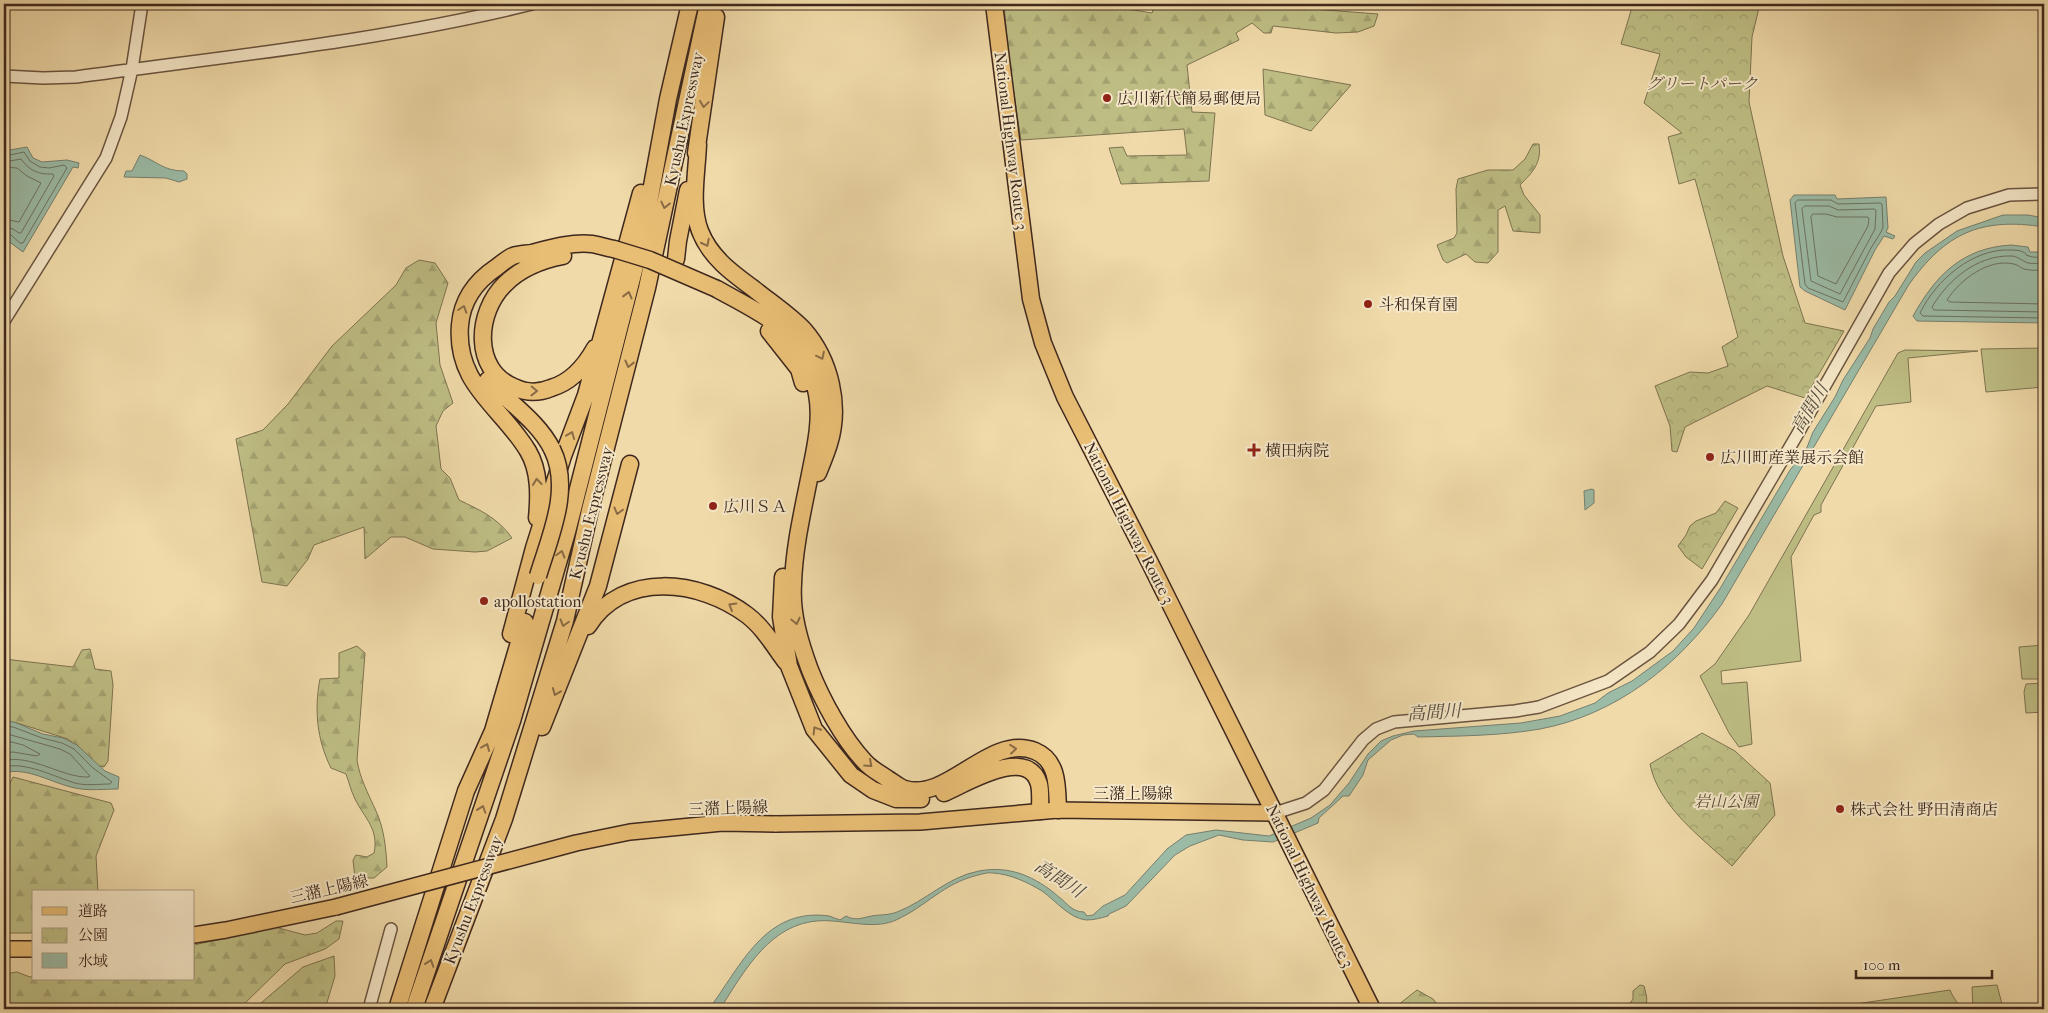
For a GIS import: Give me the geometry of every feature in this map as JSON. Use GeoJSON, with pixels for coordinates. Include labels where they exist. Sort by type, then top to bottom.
{"type":"FeatureCollection","features":[{"type":"Feature","properties":{"kind":"highway","name":"Kyushu Expressway"},"geometry":{"type":"LineString","coordinates":[[414,1009],[512,720],[567,532],[643,235],[668,98],[690,4]]}},
{"type":"Feature","properties":{"kind":"highway","name":"Kyushu Expressway"},"geometry":{"type":"LineString","coordinates":[[432,1009],[504,819],[565,621],[590,510],[647,288],[708,4]]}},
{"type":"Feature","properties":{"kind":"highway"},"geometry":{"type":"LineString","coordinates":[[676,259],[678,240],[698,144],[718,4]]}},
{"type":"Feature","properties":{"kind":"highway","name":"National Highway Route 3"},"geometry":{"type":"LineString","coordinates":[[994,4],[1031,299],[1043,343],[1065,397],[1278,818],[1372,1009]]}},
{"type":"Feature","properties":{"kind":"highway"},"geometry":{"type":"LineString","coordinates":[[511,634],[534,548],[563,456],[586,396],[668,98]]}},
{"type":"Feature","properties":{"kind":"highway"},"geometry":{"type":"LineString","coordinates":[[698,144],[695,212],[700,232],[710,251],[729,271],[771,302],[803,329],[821,353],[832,383],[833,418],[830,443],[818,473],[806,494]]}},
{"type":"Feature","properties":{"kind":"highway"},"geometry":{"type":"LineString","coordinates":[[534,548],[539,502],[537,475],[529,453],[512,429],[473,382],[462,360],[459,339],[461,315],[467,298],[482,277],[512,256],[567,245],[591,244],[647,270],[714,293],[773,322],[798,345],[810,367],[818,396],[818,422],[816,446],[795,558],[792,586],[794,617],[811,670],[833,717],[866,763],[905,789],[923,790],[943,783],[996,752],[1010,748],[1027,748],[1038,752],[1050,764],[1056,777],[1058,810]]}},
{"type":"Feature","properties":{"kind":"highway"},"geometry":{"type":"LineString","coordinates":[[397,1009],[466,791],[493,731],[559,503],[560,472],[547,438],[532,421],[480,373],[472,357],[470,342],[472,323],[487,289],[502,274],[533,252]]}},
{"type":"Feature","properties":{"kind":"highway"},"geometry":{"type":"LineString","coordinates":[[604,332],[592,354],[577,373],[562,385],[543,391],[528,392],[505,383],[490,366],[483,348],[484,318],[493,298],[505,284],[520,272],[534,264],[574,254],[613,254]]}},
{"type":"Feature","properties":{"kind":"highway"},"geometry":{"type":"LineString","coordinates":[[714,293],[762,324],[780,343],[799,369],[807,397],[808,428],[786,547],[781,617],[789,666],[814,729],[851,775],[873,790],[896,799],[920,800],[937,796],[1002,767],[1016,765],[1026,768],[1035,776],[1039,784],[1040,811]]}},
{"type":"Feature","properties":{"kind":"highway"},"geometry":{"type":"LineString","coordinates":[[504,819],[598,586],[630,464]]}},
{"type":"Feature","properties":{"kind":"highway"},"geometry":{"type":"LineString","coordinates":[[575,647],[596,615],[606,604],[627,592],[651,587],[677,587],[712,595],[749,616],[763,630],[789,666]]}},
{"type":"Feature","properties":{"kind":"main road","name":"三潴上陽線"},"geometry":{"type":"LineString","coordinates":[[195,935],[336,907],[576,843],[630,832],[722,823],[920,822],[1058,810],[1278,818]]}},
{"type":"Feature","properties":{"kind":"main road"},"geometry":{"type":"LineString","coordinates":[[4,949],[32,949]]}},
{"type":"Feature","properties":{"kind":"street"},"geometry":{"type":"LineString","coordinates":[[4,321],[106,158],[121,117],[132,69],[142,4]]}},
{"type":"Feature","properties":{"kind":"street"},"geometry":{"type":"LineString","coordinates":[[4,76],[76,77],[417,30],[532,4]]}},
{"type":"Feature","properties":{"kind":"street"},"geometry":{"type":"LineString","coordinates":[[1278,818],[1324,790],[1363,740],[1376,729],[1394,722],[1515,712],[1539,707],[1608,681],[1650,652],[1679,624],[1708,586],[1895,266],[1914,244],[1939,224],[1968,208],[2009,195],[2044,194]]}},
{"type":"Feature","properties":{"kind":"street"},"geometry":{"type":"LineString","coordinates":[[369,1009],[391,929]]}},
{"type":"Feature","properties":{"kind":"green space"},"geometry":{"type":"Polygon","coordinates":[[[1004,4],[1107,4],[1108,6],[1152,13],[1154,7],[1151,4],[1300,4],[1300,8],[1378,14],[1374,26],[1358,32],[1336,33],[1273,26],[1271,33],[1264,33],[1252,23],[1236,33],[1239,40],[1187,65],[1192,112],[1215,113],[1209,181],[1121,184],[1109,148],[1123,147],[1127,156],[1187,155],[1184,129],[1021,140],[1009,62],[1004,4]]]}},
{"type":"Feature","properties":{"kind":"green space","name":"グリートパーク"},"geometry":{"type":"Polygon","coordinates":[[[1633,4],[1760,4],[1752,37],[1749,102],[1783,256],[1805,323],[1844,331],[1805,398],[1767,386],[1685,427],[1677,452],[1672,451],[1670,426],[1655,386],[1690,372],[1708,373],[1728,366],[1722,347],[1738,337],[1695,179],[1679,184],[1668,137],[1682,133],[1644,103],[1660,54],[1621,44],[1633,4]]]}},
{"type":"Feature","properties":{"kind":"green space"},"geometry":{"type":"Polygon","coordinates":[[[1263,69],[1351,85],[1311,131],[1265,115],[1263,69]]]}},
{"type":"Feature","properties":{"kind":"green space"},"geometry":{"type":"Polygon","coordinates":[[[1533,144],[1539,144],[1539,157],[1532,172],[1520,185],[1524,195],[1540,215],[1540,233],[1513,231],[1505,206],[1498,210],[1498,252],[1488,263],[1475,262],[1466,254],[1447,263],[1443,260],[1437,245],[1454,238],[1457,233],[1456,189],[1458,179],[1488,170],[1513,170],[1525,159],[1533,144]]]}},
{"type":"Feature","properties":{"kind":"green space"},"geometry":{"type":"Polygon","coordinates":[[[419,260],[435,263],[448,283],[436,323],[440,365],[453,403],[443,411],[436,426],[441,469],[450,478],[459,500],[495,520],[512,538],[487,551],[475,552],[433,549],[405,537],[391,537],[365,559],[364,527],[314,545],[308,559],[287,586],[262,582],[236,439],[263,430],[288,404],[332,346],[396,285],[406,268],[419,260]]]}},
{"type":"Feature","properties":{"kind":"green space"},"geometry":{"type":"Polygon","coordinates":[[[2044,348],[2044,387],[1986,392],[1981,349],[2044,348]]]}},
{"type":"Feature","properties":{"kind":"green space"},"geometry":{"type":"Polygon","coordinates":[[[1905,350],[1978,351],[1908,358],[1911,402],[1876,406],[1821,505],[1821,512],[1814,515],[1791,557],[1801,661],[1721,671],[1722,684],[1747,682],[1752,744],[1739,747],[1729,733],[1700,676],[1715,664],[1749,615],[1898,353],[1905,350]]]}},
{"type":"Feature","properties":{"kind":"green space"},"geometry":{"type":"Polygon","coordinates":[[[1725,501],[1738,508],[1702,569],[1686,557],[1678,546],[1690,526],[1696,521],[1716,513],[1725,501]]]}},
{"type":"Feature","properties":{"kind":"green space"},"geometry":{"type":"Polygon","coordinates":[[[2044,645],[2044,679],[2022,679],[2019,647],[2044,645]]]}},
{"type":"Feature","properties":{"kind":"green space"},"geometry":{"type":"Polygon","coordinates":[[[357,646],[365,653],[357,760],[362,780],[381,824],[387,860],[387,867],[374,878],[355,878],[353,860],[356,855],[367,857],[374,853],[375,837],[354,796],[346,774],[331,768],[320,736],[317,713],[320,679],[339,678],[339,653],[357,646]]]}},
{"type":"Feature","properties":{"kind":"green space"},"geometry":{"type":"Polygon","coordinates":[[[90,649],[95,669],[111,671],[113,685],[108,761],[104,767],[96,765],[81,749],[68,739],[17,723],[4,721],[4,659],[73,667],[82,650],[90,649]]]}},
{"type":"Feature","properties":{"kind":"green space"},"geometry":{"type":"Polygon","coordinates":[[[2044,683],[2044,712],[2026,713],[2024,692],[2026,684],[2044,683]]]}},
{"type":"Feature","properties":{"kind":"green space","name":"岩山公園"},"geometry":{"type":"Polygon","coordinates":[[[1702,733],[1735,751],[1770,783],[1775,815],[1732,866],[1695,832],[1672,807],[1662,794],[1650,764],[1702,733]]]}},
{"type":"Feature","properties":{"kind":"green space"},"geometry":{"type":"Polygon","coordinates":[[[13,777],[111,803],[114,810],[96,856],[98,890],[32,890],[32,933],[4,933],[4,795],[13,777]]]}},
{"type":"Feature","properties":{"kind":"green space"},"geometry":{"type":"Polygon","coordinates":[[[336,921],[343,921],[339,939],[325,949],[285,964],[239,1009],[4,1009],[4,974],[17,972],[32,976],[32,980],[195,980],[195,945],[275,927],[305,935],[317,933],[336,921]]]}},
{"type":"Feature","properties":{"kind":"green space"},"geometry":{"type":"Polygon","coordinates":[[[334,956],[335,976],[325,1009],[254,1009],[303,967],[334,956]]]}},
{"type":"Feature","properties":{"kind":"green space"},"geometry":{"type":"Polygon","coordinates":[[[1640,985],[1644,986],[1646,992],[1646,1006],[1644,1009],[1628,1009],[1633,999],[1633,991],[1640,985]]]}},
{"type":"Feature","properties":{"kind":"green space"},"geometry":{"type":"Polygon","coordinates":[[[1997,985],[2003,1008],[1973,1009],[1972,987],[1997,985]]]}},
{"type":"Feature","properties":{"kind":"green space"},"geometry":{"type":"Polygon","coordinates":[[[1417,990],[1433,999],[1437,1004],[1431,1009],[1393,1009],[1417,990]]]}},
{"type":"Feature","properties":{"kind":"green space"},"geometry":{"type":"Polygon","coordinates":[[[1950,990],[1960,1009],[1852,1009],[1849,1005],[1950,990]]]}},
{"type":"Feature","properties":{"kind":"green space"},"geometry":{"type":"Polygon","coordinates":[[[1221,1004],[1226,1009],[1196,1009],[1197,1007],[1221,1004]]]}},
{"type":"Feature","properties":{"kind":"water"},"geometry":{"type":"Polygon","coordinates":[[[4,146],[10,150],[27,147],[33,158],[42,162],[67,160],[79,163],[78,168],[73,167],[23,252],[4,238],[4,146]]]}},
{"type":"Feature","properties":{"kind":"water"},"geometry":{"type":"Polygon","coordinates":[[[140,155],[165,168],[184,171],[187,174],[187,179],[179,182],[166,178],[124,177],[126,171],[132,171],[140,155]]]}},
{"type":"Feature","properties":{"kind":"water"},"geometry":{"type":"Polygon","coordinates":[[[1794,195],[1835,195],[1837,199],[1886,197],[1888,228],[1886,232],[1895,236],[1893,239],[1884,236],[1845,310],[1800,287],[1790,200],[1794,195]]]}},
{"type":"Feature","properties":{"kind":"water"},"geometry":{"type":"Polygon","coordinates":[[[2003,215],[2028,215],[2044,218],[2044,227],[2022,224],[1983,227],[1951,241],[1922,268],[1908,286],[1722,604],[1686,648],[1665,667],[1619,700],[1568,722],[1540,729],[1464,736],[1418,737],[1414,734],[1403,735],[1391,740],[1368,760],[1363,775],[1349,796],[1343,796],[1319,818],[1318,823],[1273,842],[1243,840],[1219,835],[1190,846],[1175,855],[1126,906],[1105,917],[1089,920],[1080,919],[1068,913],[1042,891],[1012,877],[989,873],[954,884],[907,914],[889,923],[872,925],[832,921],[812,922],[794,927],[764,947],[752,961],[720,1009],[709,1009],[744,958],[757,943],[771,930],[788,921],[807,916],[829,916],[840,920],[846,916],[859,919],[893,913],[918,902],[957,878],[979,871],[990,870],[1012,871],[1032,878],[1073,909],[1084,912],[1087,916],[1093,915],[1103,906],[1125,895],[1167,849],[1186,835],[1216,830],[1269,836],[1311,818],[1330,805],[1349,783],[1368,754],[1381,741],[1414,731],[1521,723],[1560,716],[1595,703],[1608,693],[1632,681],[1673,651],[1694,628],[1721,587],[1790,470],[1806,450],[1813,432],[1835,397],[1843,380],[1870,338],[1873,329],[1889,302],[1895,296],[1916,262],[1925,253],[1957,231],[2003,215]]]}},
{"type":"Feature","properties":{"kind":"water"},"geometry":{"type":"Polygon","coordinates":[[[2011,245],[2028,247],[2030,252],[2044,252],[2044,323],[1917,321],[1913,316],[1931,288],[1952,266],[1978,252],[1994,247],[2011,245]]]}},
{"type":"Feature","properties":{"kind":"water"},"geometry":{"type":"Polygon","coordinates":[[[1594,490],[1594,503],[1585,510],[1584,491],[1594,490]]]}},
{"type":"Feature","properties":{"kind":"water"},"geometry":{"type":"Polygon","coordinates":[[[4,721],[14,722],[43,734],[63,738],[77,745],[105,771],[119,777],[118,789],[80,789],[31,774],[13,771],[4,773],[4,721]]]}},
{"type":"Feature","properties":{"kind":"place","name":"広川新代簡易郵便局"},"geometry":{"type":"Point","coordinates":[1107,98]}},
{"type":"Feature","properties":{"kind":"place","name":"斗和保育園"},"geometry":{"type":"Point","coordinates":[1368,304]}},
{"type":"Feature","properties":{"kind":"place","name":"横田病院"},"geometry":{"type":"Point","coordinates":[1254,450]}},
{"type":"Feature","properties":{"kind":"place","name":"広川町産業展示会館"},"geometry":{"type":"Point","coordinates":[1710,457]}},
{"type":"Feature","properties":{"kind":"place","name":"広川ＳＡ"},"geometry":{"type":"Point","coordinates":[713,506]}},
{"type":"Feature","properties":{"kind":"place","name":"apollostation"},"geometry":{"type":"Point","coordinates":[484,601]}},
{"type":"Feature","properties":{"kind":"place","name":"株式会社 野田清商店"},"geometry":{"type":"Point","coordinates":[1840,809]}},
{"type":"Feature","properties":{"kind":"water label","name":"高間川"},"geometry":{"type":"Point","coordinates":[1810,409]}},
{"type":"Feature","properties":{"kind":"water label","name":"高間川"},"geometry":{"type":"Point","coordinates":[1434,713]}},
{"type":"Feature","properties":{"kind":"water label","name":"高間川"},"geometry":{"type":"Point","coordinates":[1059,879]}}]}
